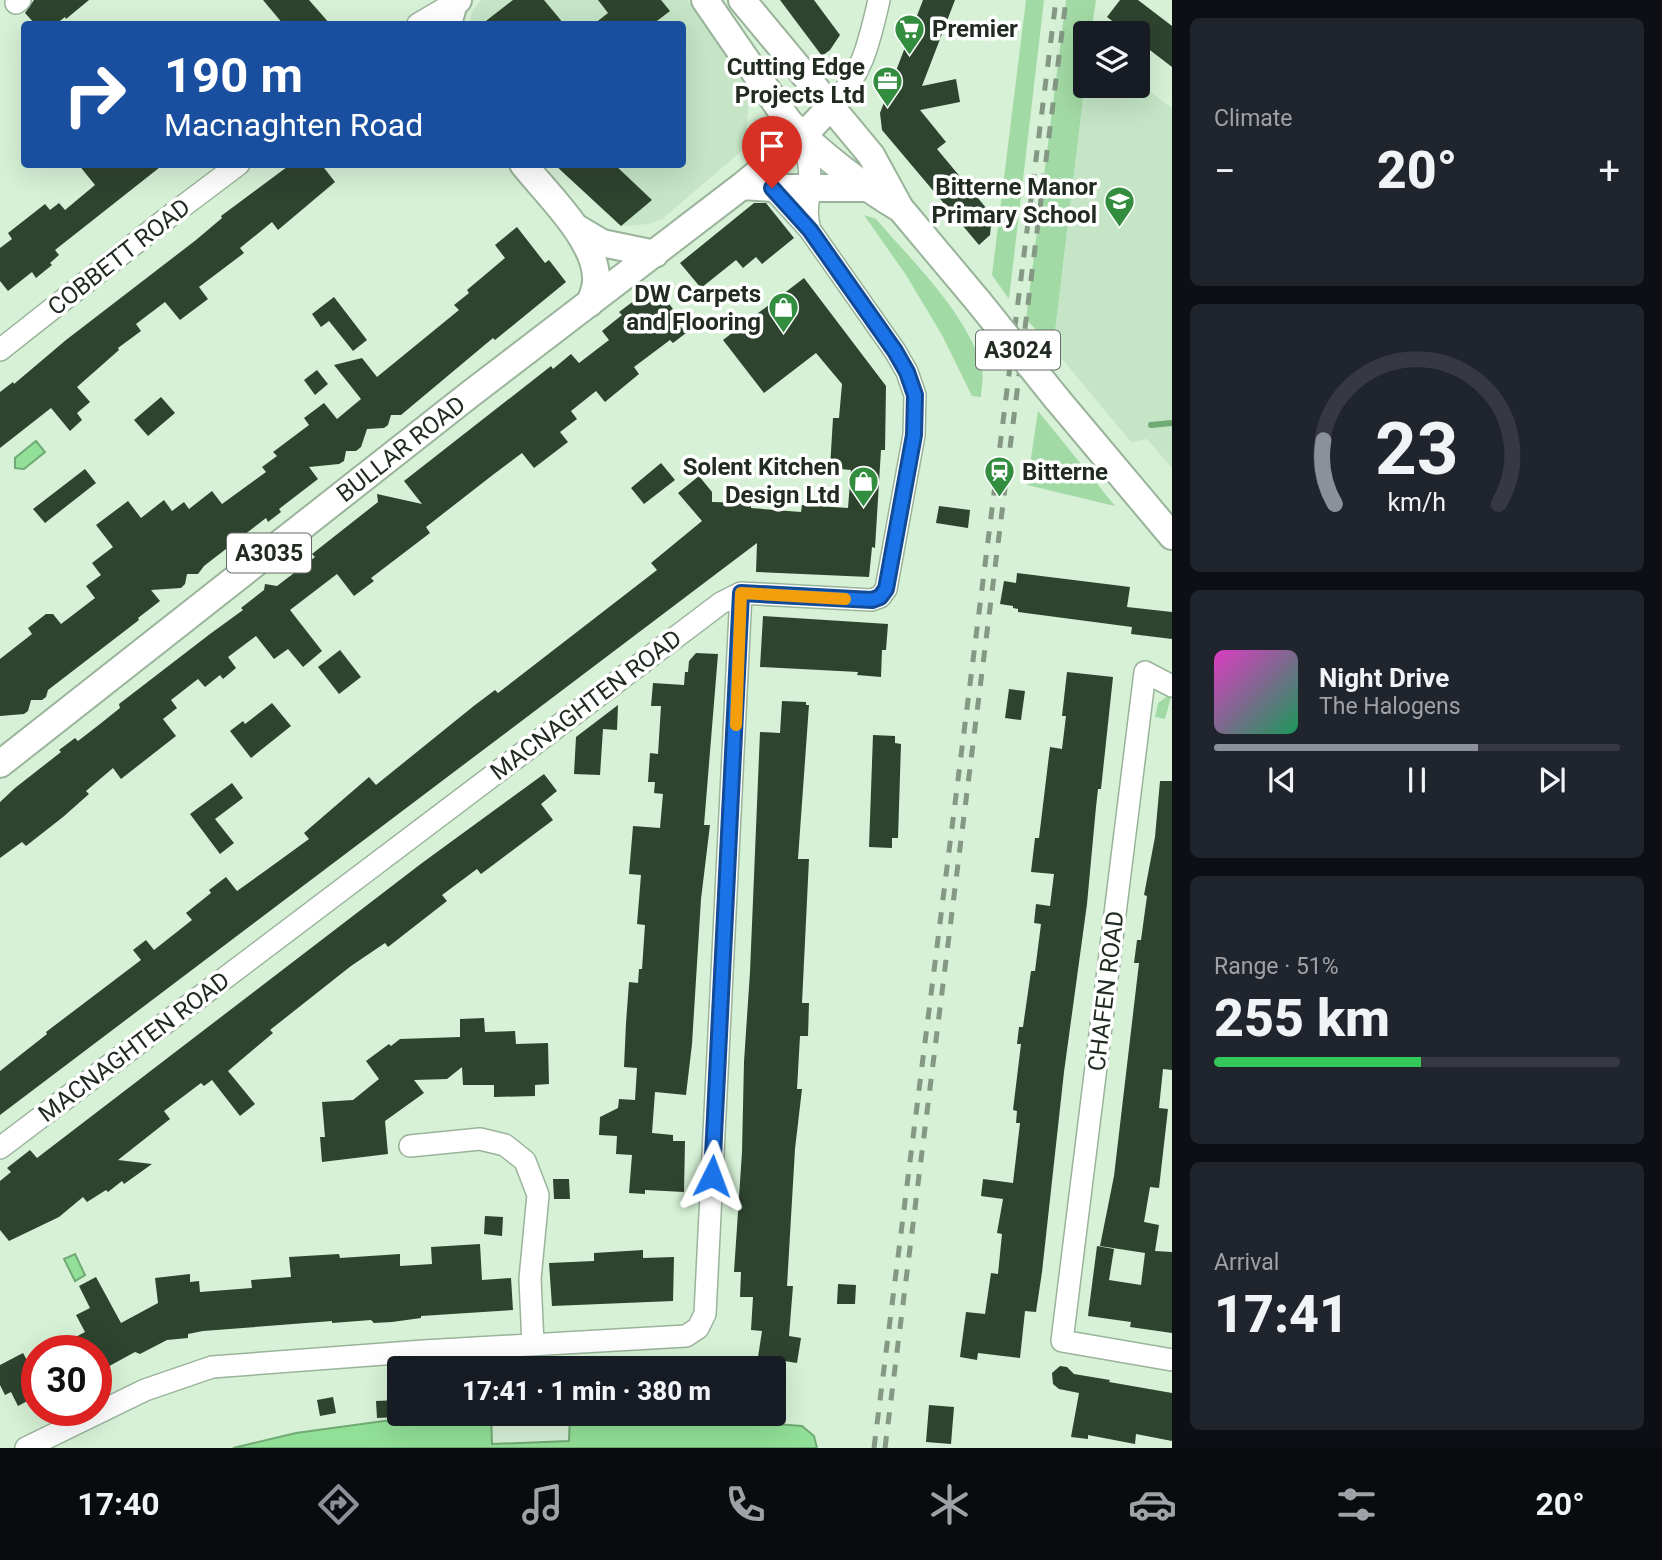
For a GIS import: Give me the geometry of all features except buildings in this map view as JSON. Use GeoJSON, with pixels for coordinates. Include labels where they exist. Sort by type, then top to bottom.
{"type":"FeatureCollection","features":[{"type":"Feature","properties":{"kind":"main road","name":"A3024"},"geometry":{"type":"LineString","coordinates":[[705,0],[783,113],[803,136],[866,188],[900,208]]}},
{"type":"Feature","properties":{"kind":"main road","name":"A3024"},"geometry":{"type":"LineString","coordinates":[[742,0],[871,155],[900,208],[1172,536]]}},
{"type":"Feature","properties":{"kind":"main road","name":"A3035"},"geometry":{"type":"LineString","coordinates":[[803,136],[831,106]]}},
{"type":"Feature","properties":{"kind":"main road","name":"BULLAR ROAD"},"geometry":{"type":"LineString","coordinates":[[0,764],[803,136]]}},
{"type":"Feature","properties":{"kind":"main road"},"geometry":{"type":"LineString","coordinates":[[526,168],[574,226],[595,263],[596,284],[590,303]]}},
{"type":"Feature","properties":{"kind":"main road"},"geometry":{"type":"LineString","coordinates":[[742,186],[866,188]]}},
{"type":"Feature","properties":{"kind":"main road"},"geometry":{"type":"LineString","coordinates":[[574,226],[602,243],[655,254]]}},
{"type":"Feature","properties":{"kind":"street"},"geometry":{"type":"LineString","coordinates":[[831,106],[855,78],[873,30],[879,0]]}},
{"type":"Feature","properties":{"kind":"street"},"geometry":{"type":"LineString","coordinates":[[425,21],[453,9]]}},
{"type":"Feature","properties":{"kind":"street"},"geometry":{"type":"LineString","coordinates":[[803,136],[809,159],[810,187],[806,213],[810,230]]}},
{"type":"Feature","properties":{"kind":"street","name":"COBBETT ROAD"},"geometry":{"type":"LineString","coordinates":[[0,350],[234,168]]}},
{"type":"Feature","properties":{"kind":"street"},"geometry":{"type":"LineString","coordinates":[[26,1448],[145,1390],[212,1367],[686,1336],[698,1328],[705,1314],[741,593],[872,600],[880,597],[886,589],[914,435],[915,395],[907,372],[895,351],[810,230],[772,188]]}},
{"type":"Feature","properties":{"kind":"street","name":"MACNAGHTEN ROAD"},"geometry":{"type":"LineString","coordinates":[[0,1148],[721,603],[741,593]]}},
{"type":"Feature","properties":{"kind":"street","name":"CHAFEN ROAD"},"geometry":{"type":"LineString","coordinates":[[1172,686],[1145,672],[1062,1340],[1172,1360]]}},
{"type":"Feature","properties":{"kind":"street"},"geometry":{"type":"LineString","coordinates":[[410,1146],[457,1130],[505,1145],[525,1161],[538,1195],[530,1279],[533,1344]]}},
{"type":"Feature","properties":{"kind":"shaded area"},"geometry":{"type":"Polygon","coordinates":[[[481,0],[688,0],[750,88],[745,148],[662,219],[648,224],[621,226],[557,168],[686,168],[686,21],[470,21],[473,10],[481,0]]]}},
{"type":"Feature","properties":{"kind":"shaded area"},"geometry":{"type":"Polygon","coordinates":[[[1026,0],[1044,0],[1009,299],[992,275],[1026,0]]]}},
{"type":"Feature","properties":{"kind":"shaded area"},"geometry":{"type":"Polygon","coordinates":[[[1066,0],[1096,0],[1093,21],[1073,21],[1073,98],[1083,98],[1053,348],[1026,319],[1066,0]]]}},
{"type":"Feature","properties":{"kind":"shaded area","name":"Bitterne Manor Primary School"},"geometry":{"type":"Polygon","coordinates":[[[1150,92],[1172,108],[1172,468],[1147,439],[1131,442],[1053,348],[1083,98],[1150,98],[1150,92]]]}},
{"type":"Feature","properties":{"kind":"shaded area"},"geometry":{"type":"Polygon","coordinates":[[[864,215],[876,219],[938,290],[966,330],[983,373],[981,397],[972,396],[942,335],[906,275],[864,215]]]}},
{"type":"Feature","properties":{"kind":"shaded area"},"geometry":{"type":"Polygon","coordinates":[[[1038,411],[1115,506],[1027,485],[1038,411]]]}},
{"type":"Feature","properties":{"kind":"shaded area"},"geometry":{"type":"Polygon","coordinates":[[[36,441],[45,452],[24,469],[15,468],[15,458],[36,441]]]}},
{"type":"Feature","properties":{"kind":"shaded area"},"geometry":{"type":"Polygon","coordinates":[[[1172,693],[1165,719],[1155,717],[1158,703],[1172,693]]]}},
{"type":"Feature","properties":{"kind":"shaded area"},"geometry":{"type":"Polygon","coordinates":[[[75,1254],[85,1275],[75,1281],[64,1259],[75,1254]]]}},
{"type":"Feature","properties":{"kind":"shaded area"},"geometry":{"type":"Polygon","coordinates":[[[387,1421],[387,1426],[491,1426],[492,1444],[569,1441],[570,1426],[786,1425],[802,1426],[814,1436],[817,1448],[233,1448],[296,1433],[387,1421]]]}},
{"type":"Feature","properties":{"kind":"waterway"},"geometry":{"type":"LineString","coordinates":[[1151,425],[1172,423]]}},
{"type":"Feature","properties":{"kind":"railway"},"geometry":{"type":"LineString","coordinates":[[874,1448],[1056,0]]}},
{"type":"Feature","properties":{"kind":"railway"},"geometry":{"type":"LineString","coordinates":[[885,1448],[1066,0]]}},
{"type":"Feature","properties":{"kind":"slow traffic"},"geometry":{"type":"LineString","coordinates":[[736,725],[741,593],[845,599]]}},
{"type":"Feature","properties":{"kind":"place","name":"Premier"},"geometry":{"type":"Point","coordinates":[909,56]}},
{"type":"Feature","properties":{"kind":"place","name":"Cutting Edge Projects Ltd"},"geometry":{"type":"Point","coordinates":[888,108]}},
{"type":"Feature","properties":{"kind":"place","name":"Bitterne Manor Primary School"},"geometry":{"type":"Point","coordinates":[1120,228]}},
{"type":"Feature","properties":{"kind":"place","name":"DW Carpets and Flooring"},"geometry":{"type":"Point","coordinates":[784,335]}},
{"type":"Feature","properties":{"kind":"place","name":"Bitterne"},"geometry":{"type":"Point","coordinates":[999,499]}},
{"type":"Feature","properties":{"kind":"place","name":"Solent Kitchen Design Ltd"},"geometry":{"type":"Point","coordinates":[863,508]}},
{"type":"Feature","properties":{"kind":"route"},"geometry":{"type":"LineString","coordinates":[[712,1176],[741,593],[872,600],[880,597],[886,589],[914,435],[915,395],[907,372],[895,351],[810,230],[772,188]]}}]}
